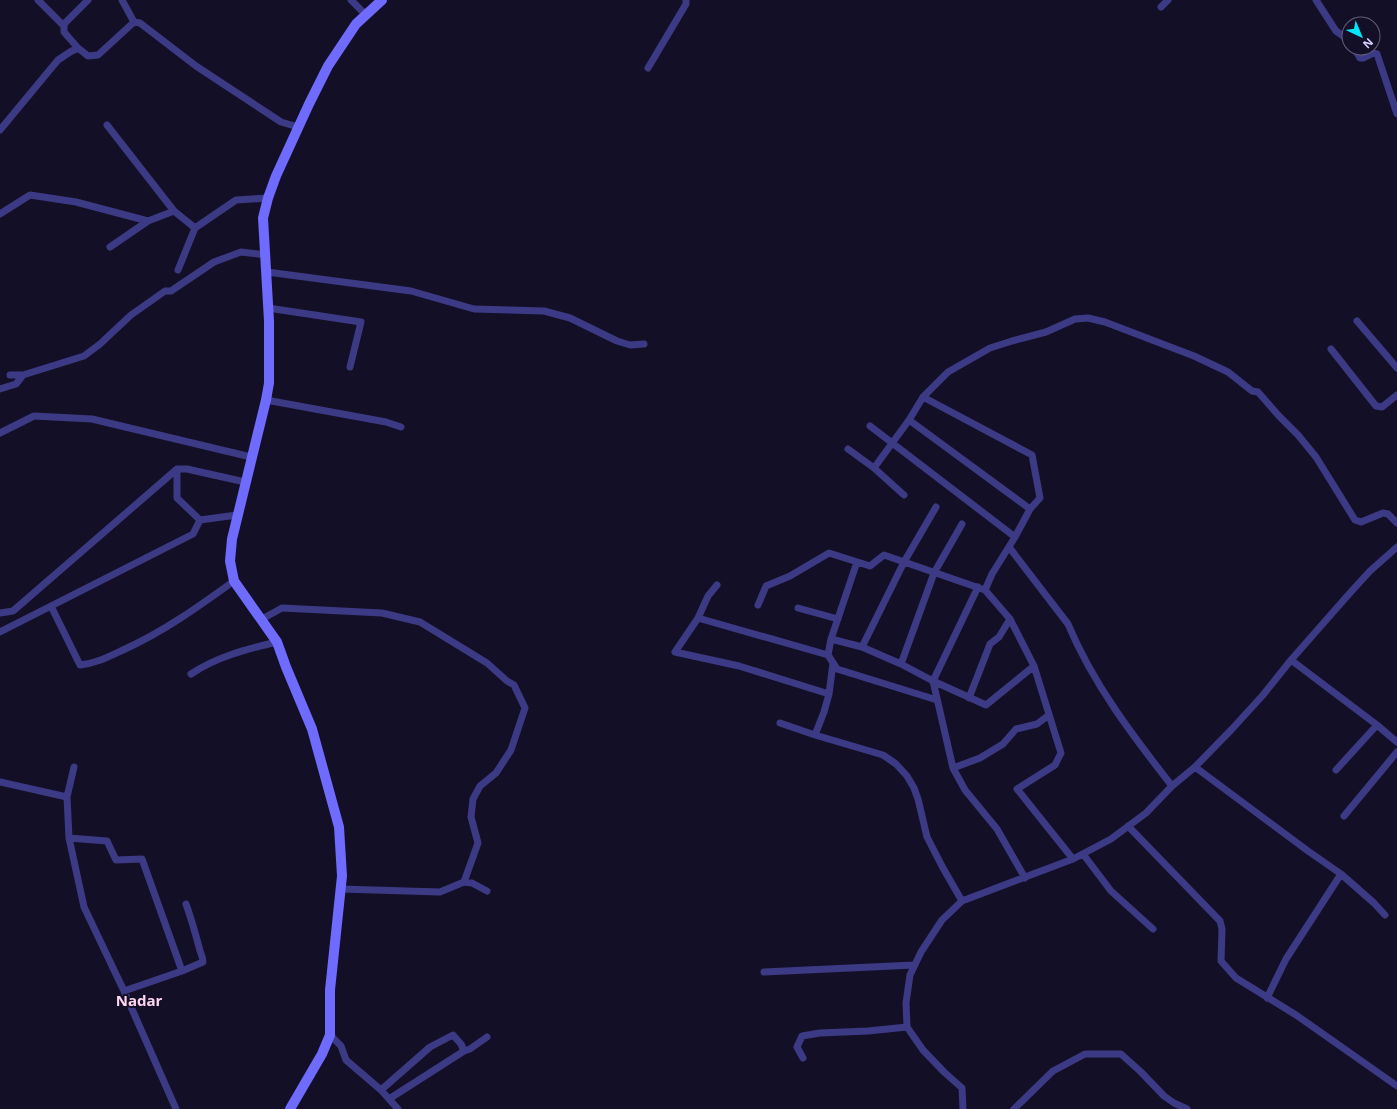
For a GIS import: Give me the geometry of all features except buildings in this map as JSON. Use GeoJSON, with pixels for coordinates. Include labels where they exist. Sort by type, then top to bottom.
{"type":"FeatureCollection","features":[{"type":"Feature","properties":{"kind":"main road"},"geometry":{"type":"LineString","coordinates":[[290,1109],[322,1054],[330,1034],[330,990],[342,876],[339,827],[312,729],[277,642],[234,581],[230,561],[232,539],[237,515],[266,400],[268,383],[268,308],[264,218],[268,198],[298,127],[328,66],[356,24],[382,0]]}},
{"type":"Feature","properties":{"kind":"street"},"geometry":{"type":"LineString","coordinates":[[38,0],[64,26]]}},
{"type":"Feature","properties":{"kind":"street"},"geometry":{"type":"LineString","coordinates":[[88,0],[64,24],[64,32],[78,48],[88,56],[98,55],[134,22]]}},
{"type":"Feature","properties":{"kind":"street"},"geometry":{"type":"LineString","coordinates":[[122,0],[134,22]]}},
{"type":"Feature","properties":{"kind":"street"},"geometry":{"type":"LineString","coordinates":[[351,0],[366,15]]}},
{"type":"Feature","properties":{"kind":"street"},"geometry":{"type":"LineString","coordinates":[[648,68],[686,4],[686,0]]}},
{"type":"Feature","properties":{"kind":"street"},"geometry":{"type":"LineString","coordinates":[[1161,6],[1168,0]]}},
{"type":"Feature","properties":{"kind":"street"},"geometry":{"type":"LineString","coordinates":[[1316,0],[1336,31],[1341,34]]}},
{"type":"Feature","properties":{"kind":"street"},"geometry":{"type":"LineString","coordinates":[[134,22],[140,23],[196,66],[281,122],[298,127]]}},
{"type":"Feature","properties":{"kind":"street"},"geometry":{"type":"LineString","coordinates":[[0,130],[58,60],[78,48]]}},
{"type":"Feature","properties":{"kind":"street"},"geometry":{"type":"LineString","coordinates":[[1378,56],[1397,114]]}},
{"type":"Feature","properties":{"kind":"street"},"geometry":{"type":"LineString","coordinates":[[107,125],[174,211],[195,228]]}},
{"type":"Feature","properties":{"kind":"street"},"geometry":{"type":"LineString","coordinates":[[0,214],[30,194],[76,202],[148,221]]}},
{"type":"Feature","properties":{"kind":"street"},"geometry":{"type":"LineString","coordinates":[[178,270],[195,228],[236,200],[268,198]]}},
{"type":"Feature","properties":{"kind":"street"},"geometry":{"type":"LineString","coordinates":[[110,247],[148,221],[174,211]]}},
{"type":"Feature","properties":{"kind":"street"},"geometry":{"type":"LineString","coordinates":[[10,375],[23,375],[84,356],[100,344],[137,311],[165,291],[171,291],[214,262],[241,252],[266,254]]}},
{"type":"Feature","properties":{"kind":"street"},"geometry":{"type":"LineString","coordinates":[[267,272],[412,291],[474,309],[544,311],[570,318],[617,341],[630,345],[644,344]]}},
{"type":"Feature","properties":{"kind":"street"},"geometry":{"type":"LineString","coordinates":[[268,308],[361,322],[350,367]]}},
{"type":"Feature","properties":{"kind":"street"},"geometry":{"type":"LineString","coordinates":[[874,468],[909,420],[923,397],[948,372],[990,348],[1046,332],[1074,319],[1088,318],[1105,322],[1194,356],[1228,372],[1252,391],[1258,392],[1298,435],[1316,457],[1355,520],[1361,522],[1383,513],[1388,514],[1397,523]]}},
{"type":"Feature","properties":{"kind":"street"},"geometry":{"type":"LineString","coordinates":[[1357,321],[1397,368]]}},
{"type":"Feature","properties":{"kind":"street"},"geometry":{"type":"LineString","coordinates":[[1331,349],[1376,406],[1382,406],[1397,395]]}},
{"type":"Feature","properties":{"kind":"street"},"geometry":{"type":"LineString","coordinates":[[0,390],[16,384],[23,375]]}},
{"type":"Feature","properties":{"kind":"street"},"geometry":{"type":"LineString","coordinates":[[923,397],[1032,455],[1040,498],[1030,509],[1009,547],[981,589],[933,681],[953,768],[965,790],[997,829],[1025,878]]}},
{"type":"Feature","properties":{"kind":"street"},"geometry":{"type":"LineString","coordinates":[[266,400],[401,426]]}},
{"type":"Feature","properties":{"kind":"street"},"geometry":{"type":"LineString","coordinates":[[0,433],[34,416],[92,419],[251,457]]}},
{"type":"Feature","properties":{"kind":"street"},"geometry":{"type":"LineString","coordinates":[[909,420],[1030,509]]}},
{"type":"Feature","properties":{"kind":"street"},"geometry":{"type":"LineString","coordinates":[[870,426],[1015,537]]}},
{"type":"Feature","properties":{"kind":"street"},"geometry":{"type":"LineString","coordinates":[[848,449],[874,468],[904,495]]}},
{"type":"Feature","properties":{"kind":"street"},"geometry":{"type":"LineString","coordinates":[[0,613],[13,611],[178,469],[187,469],[245,482]]}},
{"type":"Feature","properties":{"kind":"street"},"geometry":{"type":"LineString","coordinates":[[178,469],[178,498],[200,520]]}},
{"type":"Feature","properties":{"kind":"street"},"geometry":{"type":"LineString","coordinates":[[862,647],[904,562],[936,507]]}},
{"type":"Feature","properties":{"kind":"street"},"geometry":{"type":"LineString","coordinates":[[200,520],[237,515]]}},
{"type":"Feature","properties":{"kind":"street"},"geometry":{"type":"LineString","coordinates":[[0,632],[194,534],[200,520]]}},
{"type":"Feature","properties":{"kind":"street"},"geometry":{"type":"LineString","coordinates":[[901,664],[934,573],[962,524]]}},
{"type":"Feature","properties":{"kind":"street"},"geometry":{"type":"LineString","coordinates":[[1009,547],[1068,624],[1091,669],[1126,728],[1172,786]]}},
{"type":"Feature","properties":{"kind":"street"},"geometry":{"type":"LineString","coordinates":[[963,1109],[962,1088],[923,1050],[908,1027],[906,1003],[910,976],[914,965],[942,920],[962,901],[1073,859],[1111,839],[1146,813],[1172,786],[1195,766],[1263,695],[1291,660],[1370,571],[1397,547]]}},
{"type":"Feature","properties":{"kind":"street"},"geometry":{"type":"LineString","coordinates":[[758,605],[766,586],[790,576],[829,553],[870,566],[884,555],[981,589],[1010,619],[1034,666],[1061,753],[1055,765],[1017,789],[1073,859]]}},
{"type":"Feature","properties":{"kind":"street"},"geometry":{"type":"LineString","coordinates":[[828,655],[831,639],[857,562]]}},
{"type":"Feature","properties":{"kind":"street"},"geometry":{"type":"LineString","coordinates":[[51,606],[80,665],[93,664],[136,644],[182,618],[234,581]]}},
{"type":"Feature","properties":{"kind":"street"},"geometry":{"type":"LineString","coordinates":[[717,586],[708,596],[698,618],[675,652],[739,666],[829,694]]}},
{"type":"Feature","properties":{"kind":"street"},"geometry":{"type":"LineString","coordinates":[[262,619],[282,608],[382,613],[420,622],[487,663],[507,681],[514,685],[525,708],[511,750],[496,773],[480,786],[473,800],[471,817],[478,843],[464,882]]}},
{"type":"Feature","properties":{"kind":"street"},"geometry":{"type":"LineString","coordinates":[[798,608],[838,620]]}},
{"type":"Feature","properties":{"kind":"street"},"geometry":{"type":"LineString","coordinates":[[698,618],[828,655],[837,669],[937,700]]}},
{"type":"Feature","properties":{"kind":"street"},"geometry":{"type":"LineString","coordinates":[[969,698],[990,644],[999,636],[1010,619]]}},
{"type":"Feature","properties":{"kind":"street"},"geometry":{"type":"LineString","coordinates":[[831,639],[862,647],[901,664],[986,706],[1034,666]]}},
{"type":"Feature","properties":{"kind":"street"},"geometry":{"type":"LineString","coordinates":[[191,674],[203,666],[246,649],[277,642]]}},
{"type":"Feature","properties":{"kind":"street"},"geometry":{"type":"LineString","coordinates":[[1291,660],[1377,725],[1397,742]]}},
{"type":"Feature","properties":{"kind":"street"},"geometry":{"type":"LineString","coordinates":[[815,735],[829,694],[833,662]]}},
{"type":"Feature","properties":{"kind":"street"},"geometry":{"type":"LineString","coordinates":[[953,768],[980,758],[1003,744],[1016,729],[1037,724],[1049,715]]}},
{"type":"Feature","properties":{"kind":"street"},"geometry":{"type":"LineString","coordinates":[[780,723],[883,755],[896,764],[907,776],[914,788],[927,837],[962,901]]}},
{"type":"Feature","properties":{"kind":"street"},"geometry":{"type":"LineString","coordinates":[[1336,770],[1377,725]]}},
{"type":"Feature","properties":{"kind":"street"},"geometry":{"type":"LineString","coordinates":[[1344,816],[1397,752]]}},
{"type":"Feature","properties":{"kind":"street"},"geometry":{"type":"LineString","coordinates":[[1195,766],[1341,874],[1385,914]]}},
{"type":"Feature","properties":{"kind":"street"},"geometry":{"type":"LineString","coordinates":[[74,768],[67,797],[69,838],[84,907],[124,991],[176,1109]]}},
{"type":"Feature","properties":{"kind":"street"},"geometry":{"type":"LineString","coordinates":[[0,782],[67,797]]}},
{"type":"Feature","properties":{"kind":"street"},"geometry":{"type":"LineString","coordinates":[[1128,826],[1220,921],[1222,928],[1222,961],[1236,978],[1296,1015],[1397,1086]]}},
{"type":"Feature","properties":{"kind":"street"},"geometry":{"type":"LineString","coordinates":[[69,838],[107,841],[116,860],[142,859],[182,971]]}},
{"type":"Feature","properties":{"kind":"street"},"geometry":{"type":"LineString","coordinates":[[1083,854],[1111,891],[1153,929]]}},
{"type":"Feature","properties":{"kind":"street"},"geometry":{"type":"LineString","coordinates":[[1267,998],[1286,959],[1341,874]]}},
{"type":"Feature","properties":{"kind":"street"},"geometry":{"type":"LineString","coordinates":[[340,889],[440,892],[464,882],[472,883],[487,891]]}},
{"type":"Feature","properties":{"kind":"street"},"geometry":{"type":"LineString","coordinates":[[124,991],[182,971],[203,962],[203,956],[199,949],[196,934],[186,904]]}},
{"type":"Feature","properties":{"kind":"street"},"geometry":{"type":"LineString","coordinates":[[764,972],[914,965]]}},
{"type":"Feature","properties":{"kind":"street"},"geometry":{"type":"LineString","coordinates":[[803,1058],[797,1047],[802,1036],[820,1033],[868,1032],[908,1027]]}},
{"type":"Feature","properties":{"kind":"street"},"geometry":{"type":"LineString","coordinates":[[330,1034],[341,1046],[346,1060],[381,1090],[398,1109]]}},
{"type":"Feature","properties":{"kind":"street"},"geometry":{"type":"LineString","coordinates":[[381,1090],[430,1047],[453,1035],[461,1044],[464,1051]]}},
{"type":"Feature","properties":{"kind":"street"},"geometry":{"type":"LineString","coordinates":[[389,1099],[487,1037]]}},
{"type":"Feature","properties":{"kind":"street"},"geometry":{"type":"LineString","coordinates":[[1014,1109],[1053,1071],[1085,1054],[1121,1054],[1164,1096],[1186,1109]]}},
{"type":"Feature","properties":{"kind":"district","name":"Nadar"},"geometry":{"type":"Point","coordinates":[139,1000]}}]}
